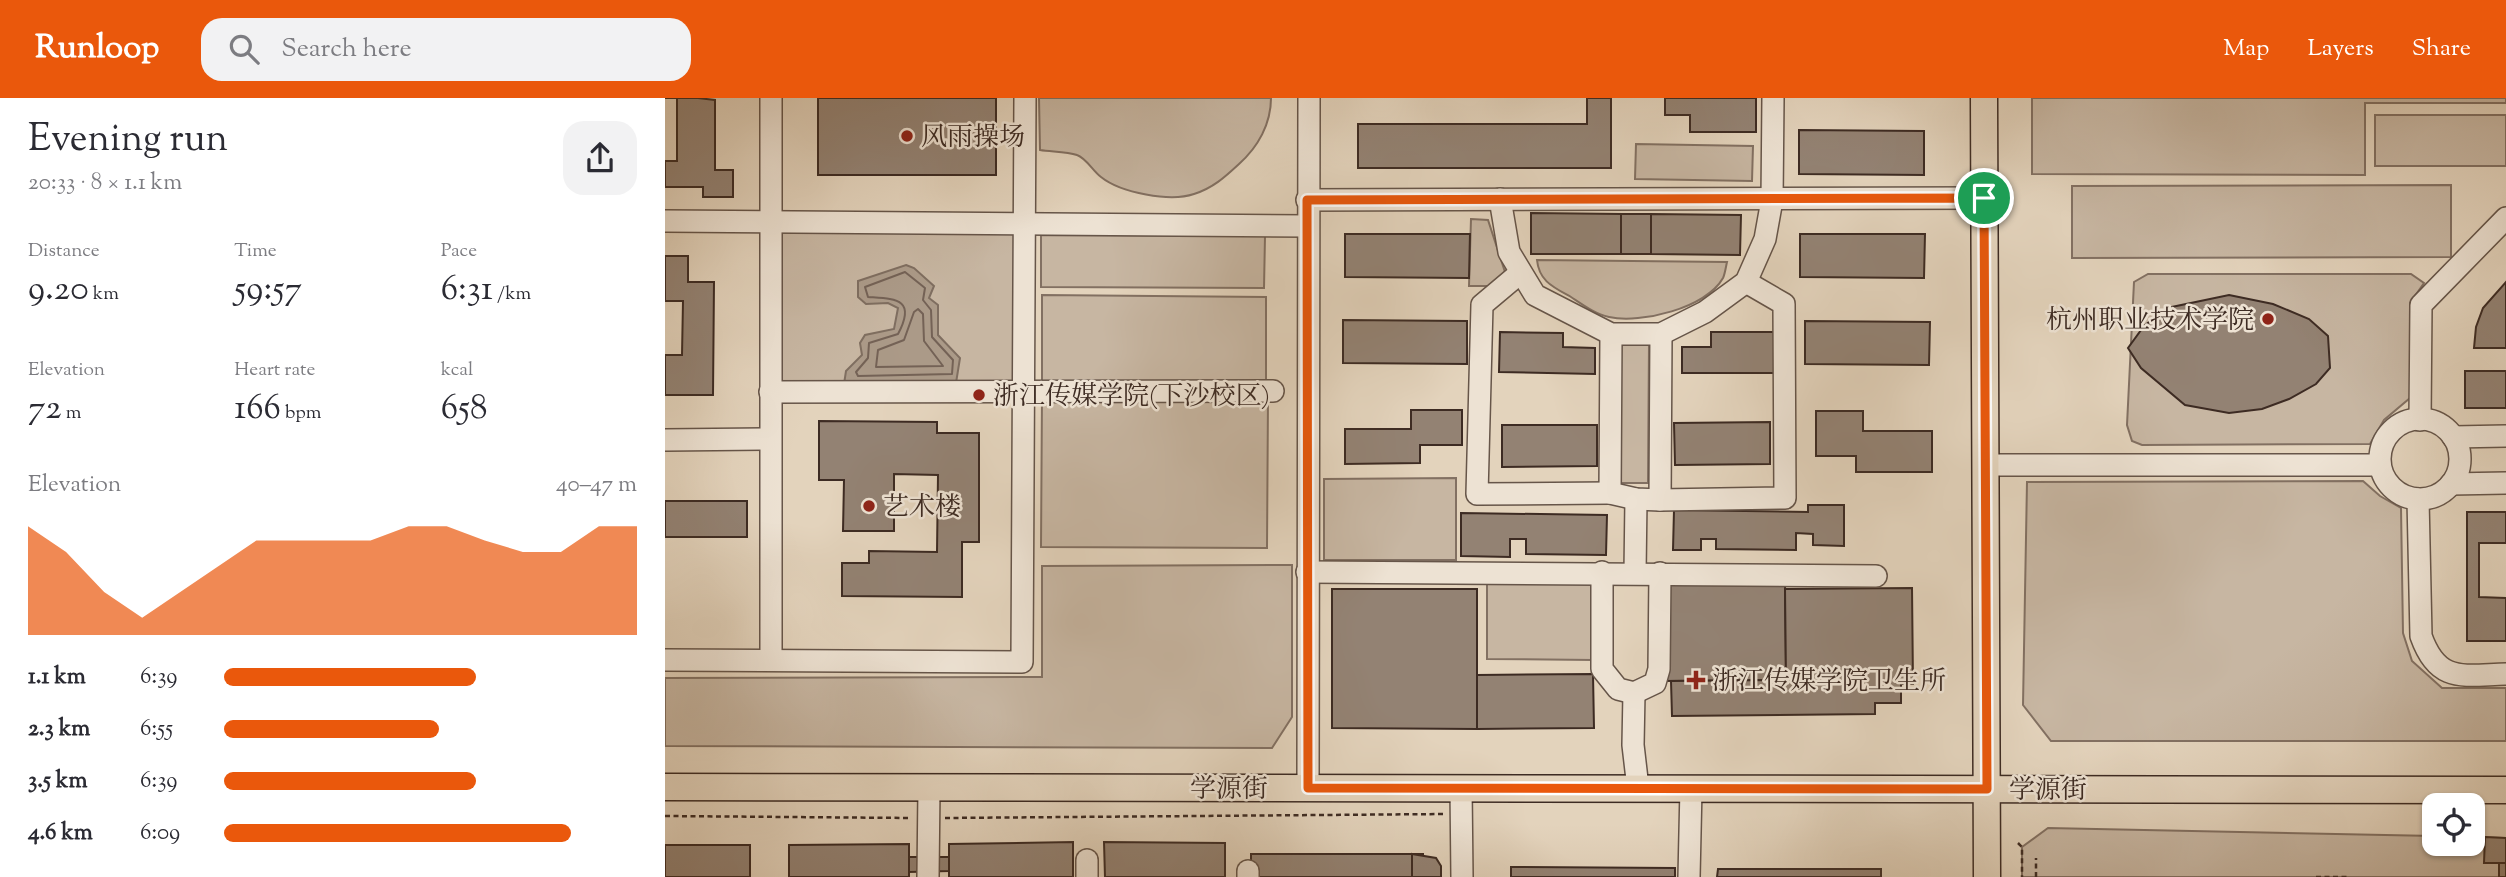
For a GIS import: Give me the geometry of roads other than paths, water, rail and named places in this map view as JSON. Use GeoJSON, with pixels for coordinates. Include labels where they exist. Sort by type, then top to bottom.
{"type":"FeatureCollection","features":[{"type":"Feature","properties":{"kind":"main road"},"geometry":{"type":"LineString","coordinates":[[1984,98],[1987,877]]}},
{"type":"Feature","properties":{"kind":"main road","name":"学源街"},"geometry":{"type":"LineString","coordinates":[[665,787],[929,803],[1308,788],[1461,801],[1638,788],[1691,796]]}},
{"type":"Feature","properties":{"kind":"main road","name":"学源街"},"geometry":{"type":"LineString","coordinates":[[665,804],[1461,801],[1691,796],[1987,797],[2506,790]]}},
{"type":"Feature","properties":{"kind":"main road","name":"学源街"},"geometry":{"type":"LineString","coordinates":[[1987,797],[2422,807]]}},
{"type":"Feature","properties":{"kind":"main road"},"geometry":{"type":"LineString","coordinates":[[2485,807],[2506,807]]}},
{"type":"Feature","properties":{"kind":"street"},"geometry":{"type":"LineString","coordinates":[[771,98],[771,660]]}},
{"type":"Feature","properties":{"kind":"street"},"geometry":{"type":"LineString","coordinates":[[665,660],[1022,662],[1025,98]]}},
{"type":"Feature","properties":{"kind":"street"},"geometry":{"type":"LineString","coordinates":[[1308,788],[1309,98]]}},
{"type":"Feature","properties":{"kind":"street"},"geometry":{"type":"LineString","coordinates":[[1500,199],[1509,252],[1535,295],[1611,334],[1661,334],[1705,312],[1747,282],[1765,239],[1772,200],[1773,98]]}},
{"type":"Feature","properties":{"kind":"street"},"geometry":{"type":"LineString","coordinates":[[1307,200],[1984,198]]}},
{"type":"Feature","properties":{"kind":"street"},"geometry":{"type":"LineString","coordinates":[[2420,420],[2421,305],[2506,218]]}},
{"type":"Feature","properties":{"kind":"street"},"geometry":{"type":"LineString","coordinates":[[665,221],[1307,226]]}},
{"type":"Feature","properties":{"kind":"street"},"geometry":{"type":"LineString","coordinates":[[1520,273],[1482,305],[1477,494],[1610,493],[1636,499],[1660,500],[1786,498],[1784,304],[1747,282]]}},
{"type":"Feature","properties":{"kind":"street"},"geometry":{"type":"LineString","coordinates":[[1610,493],[1611,334]]}},
{"type":"Feature","properties":{"kind":"street"},"geometry":{"type":"LineString","coordinates":[[1660,500],[1661,334]]}},
{"type":"Feature","properties":{"kind":"street"},"geometry":{"type":"LineString","coordinates":[[770,392],[1024,389],[1273,391]]}},
{"type":"Feature","properties":{"kind":"street"},"geometry":{"type":"LineString","coordinates":[[2451,484],[2460,460],[2453,437],[2444,428],[2420,420],[2395,428],[2381,452],[2380,465],[2393,489],[2419,499],[2431,498],[2451,484],[2506,483]]}},
{"type":"Feature","properties":{"kind":"street"},"geometry":{"type":"LineString","coordinates":[[2453,437],[2506,436]]}},
{"type":"Feature","properties":{"kind":"street"},"geometry":{"type":"LineString","coordinates":[[665,440],[770,439]]}},
{"type":"Feature","properties":{"kind":"street"},"geometry":{"type":"LineString","coordinates":[[1985,465],[2380,465]]}},
{"type":"Feature","properties":{"kind":"street"},"geometry":{"type":"LineString","coordinates":[[1635,573],[1636,499]]}},
{"type":"Feature","properties":{"kind":"street"},"geometry":{"type":"LineString","coordinates":[[2419,499],[2421,636],[2428,657],[2451,675],[2506,674]]}},
{"type":"Feature","properties":{"kind":"street"},"geometry":{"type":"LineString","coordinates":[[1307,572],[1876,576]]}},
{"type":"Feature","properties":{"kind":"street"},"geometry":{"type":"LineString","coordinates":[[1602,572],[1602,668],[1608,680],[1618,689],[1634,693],[1655,683],[1660,669],[1660,573]]}},
{"type":"Feature","properties":{"kind":"street"},"geometry":{"type":"LineString","coordinates":[[1634,693],[1633,745],[1638,788]]}},
{"type":"Feature","properties":{"kind":"street"},"geometry":{"type":"LineString","coordinates":[[1689,877],[1691,796]]}},
{"type":"Feature","properties":{"kind":"street"},"geometry":{"type":"LineString","coordinates":[[1461,801],[1462,877]]}},
{"type":"Feature","properties":{"kind":"street"},"geometry":{"type":"LineString","coordinates":[[928,877],[929,803]]}},
{"type":"Feature","properties":{"kind":"water"},"geometry":{"type":"Polygon","coordinates":[[[906,265],[914,268],[934,286],[929,298],[938,305],[938,335],[960,358],[956,383],[844,384],[846,371],[862,355],[860,343],[865,335],[894,329],[898,308],[888,303],[866,304],[858,297],[858,281],[906,265]]]}},
{"type":"Feature","properties":{"kind":"place","name":"风雨操场"},"geometry":{"type":"Point","coordinates":[907,136]}},
{"type":"Feature","properties":{"kind":"place","name":"杭州职业技术学院"},"geometry":{"type":"Point","coordinates":[2268,319]}},
{"type":"Feature","properties":{"kind":"place","name":"浙江传媒学院(下沙校区)"},"geometry":{"type":"Point","coordinates":[979,395]}},
{"type":"Feature","properties":{"kind":"place","name":"艺术楼"},"geometry":{"type":"Point","coordinates":[869,506]}},
{"type":"Feature","properties":{"kind":"place","name":"浙江传媒学院卫生所"},"geometry":{"type":"Point","coordinates":[1696,680]}}]}
